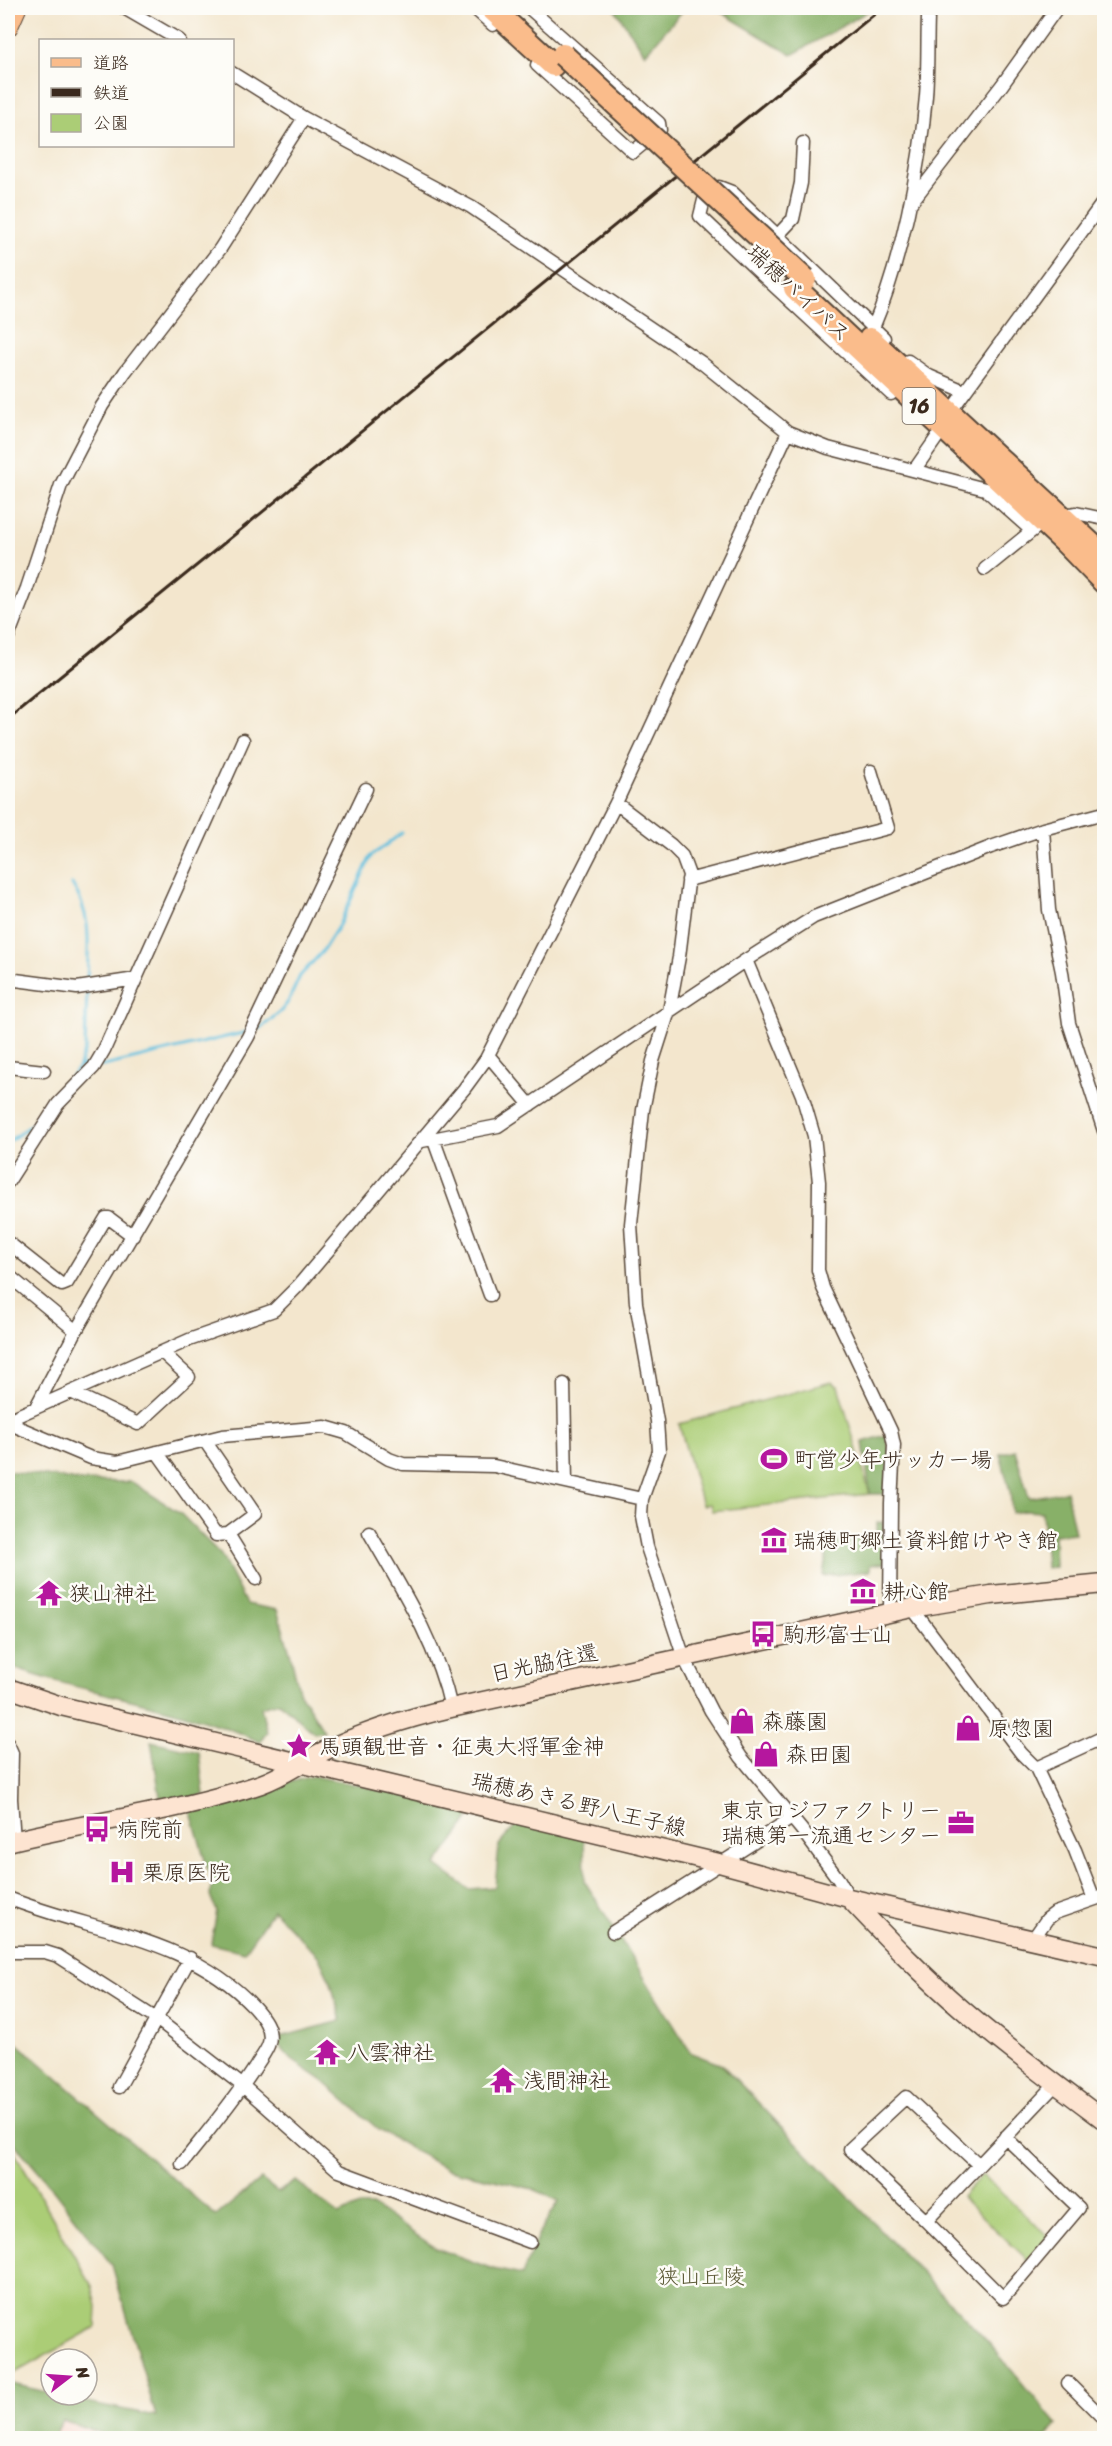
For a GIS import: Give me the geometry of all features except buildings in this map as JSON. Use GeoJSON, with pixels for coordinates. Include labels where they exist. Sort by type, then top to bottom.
{"type":"FeatureCollection","features":[{"type":"Feature","properties":{"kind":"highway","name":"瑞穂バイパス"},"geometry":{"type":"LineString","coordinates":[[491,8],[558,60],[800,284],[950,412],[1045,523],[1104,556]]}},
{"type":"Feature","properties":{"kind":"highway","name":"瑞穂バイパス"},"geometry":{"type":"LineString","coordinates":[[511,8],[558,60]]}},
{"type":"Feature","properties":{"kind":"highway","name":"瑞穂バイパス"},"geometry":{"type":"LineString","coordinates":[[800,284],[946,436],[1045,523],[1104,582]]}},
{"type":"Feature","properties":{"kind":"main road"},"geometry":{"type":"LineString","coordinates":[[8,26],[16,8]]}},
{"type":"Feature","properties":{"kind":"street"},"geometry":{"type":"LineString","coordinates":[[124,8],[177,39]]}},
{"type":"Feature","properties":{"kind":"street"},"geometry":{"type":"LineString","coordinates":[[474,8],[633,152],[660,130],[658,123],[530,8]]}},
{"type":"Feature","properties":{"kind":"street"},"geometry":{"type":"LineString","coordinates":[[909,205],[1002,85],[1057,8]]}},
{"type":"Feature","properties":{"kind":"street"},"geometry":{"type":"LineString","coordinates":[[873,328],[890,278],[909,205],[926,97],[928,18]]}},
{"type":"Feature","properties":{"kind":"street"},"geometry":{"type":"LineString","coordinates":[[234,75],[304,118],[471,207],[702,363],[788,432],[828,448],[985,489],[1045,523]]}},
{"type":"Feature","properties":{"kind":"street"},"geometry":{"type":"LineString","coordinates":[[8,637],[27,588],[61,485],[102,406],[125,372],[220,249],[304,118]]}},
{"type":"Feature","properties":{"kind":"street"},"geometry":{"type":"LineString","coordinates":[[777,236],[793,219],[801,183],[802,143]]}},
{"type":"Feature","properties":{"kind":"street"},"geometry":{"type":"LineString","coordinates":[[915,469],[946,436],[864,369],[700,216],[704,200],[719,187],[732,192],[911,363],[929,376],[963,392]]}},
{"type":"Feature","properties":{"kind":"street"},"geometry":{"type":"LineString","coordinates":[[950,412],[1104,201]]}},
{"type":"Feature","properties":{"kind":"street"},"geometry":{"type":"LineString","coordinates":[[8,1422],[36,1407],[206,1333],[274,1310],[299,1285],[404,1157],[427,1139],[488,1055],[616,803],[788,432]]}},
{"type":"Feature","properties":{"kind":"street"},"geometry":{"type":"LineString","coordinates":[[985,569],[1045,523],[1076,513],[1104,519]]}},
{"type":"Feature","properties":{"kind":"street"},"geometry":{"type":"LineString","coordinates":[[8,1182],[58,1104],[95,1065],[104,1050],[243,740]]}},
{"type":"Feature","properties":{"kind":"street"},"geometry":{"type":"LineString","coordinates":[[688,880],[888,828],[871,771]]}},
{"type":"Feature","properties":{"kind":"street"},"geometry":{"type":"LineString","coordinates":[[36,1407],[76,1331],[250,1032],[366,789]]}},
{"type":"Feature","properties":{"kind":"street"},"geometry":{"type":"LineString","coordinates":[[616,803],[671,845],[682,856],[687,866],[688,880],[679,957],[669,1011],[653,1061],[643,1110],[632,1224],[636,1303],[657,1421],[659,1450],[642,1499],[641,1516],[647,1547],[684,1658],[726,1737],[840,1880],[849,1898],[890,1942],[962,2009],[1104,2120]]}},
{"type":"Feature","properties":{"kind":"street"},"geometry":{"type":"LineString","coordinates":[[427,1139],[498,1126],[814,917],[940,866],[1043,829],[1104,813]]}},
{"type":"Feature","properties":{"kind":"street"},"geometry":{"type":"LineString","coordinates":[[1043,829],[1049,910],[1062,972],[1069,1023],[1104,1131]]}},
{"type":"Feature","properties":{"kind":"street"},"geometry":{"type":"LineString","coordinates":[[746,960],[802,1095],[814,1136],[819,1182],[818,1270],[824,1288],[891,1431],[894,1455],[890,1525],[890,1612]]}},
{"type":"Feature","properties":{"kind":"street"},"geometry":{"type":"LineString","coordinates":[[8,979],[85,987],[136,979]]}},
{"type":"Feature","properties":{"kind":"street"},"geometry":{"type":"LineString","coordinates":[[488,1055],[530,1106]]}},
{"type":"Feature","properties":{"kind":"street"},"geometry":{"type":"LineString","coordinates":[[8,1067],[44,1071]]}},
{"type":"Feature","properties":{"kind":"street"},"geometry":{"type":"LineString","coordinates":[[427,1139],[490,1294]]}},
{"type":"Feature","properties":{"kind":"street"},"geometry":{"type":"LineString","coordinates":[[8,1248],[10,1244],[62,1285],[67,1284],[106,1218],[133,1236]]}},
{"type":"Feature","properties":{"kind":"street"},"geometry":{"type":"LineString","coordinates":[[8,1275],[76,1331]]}},
{"type":"Feature","properties":{"kind":"street"},"geometry":{"type":"LineString","coordinates":[[71,1392],[138,1424],[189,1377],[162,1352]]}},
{"type":"Feature","properties":{"kind":"street"},"geometry":{"type":"LineString","coordinates":[[564,1384],[566,1482]]}},
{"type":"Feature","properties":{"kind":"street"},"geometry":{"type":"LineString","coordinates":[[8,1422],[97,1460],[117,1462],[222,1437],[325,1428],[346,1433],[389,1459],[403,1464],[494,1466],[642,1499]]}},
{"type":"Feature","properties":{"kind":"street"},"geometry":{"type":"LineString","coordinates":[[158,1452],[216,1535],[228,1534],[255,1514],[205,1441]]}},
{"type":"Feature","properties":{"kind":"street"},"geometry":{"type":"LineString","coordinates":[[369,1532],[419,1620],[436,1656],[451,1708]]}},
{"type":"Feature","properties":{"kind":"street"},"geometry":{"type":"LineString","coordinates":[[228,1534],[256,1579]]}},
{"type":"Feature","properties":{"kind":"street","name":"日光脇往還"},"geometry":{"type":"LineString","coordinates":[[11,1841],[208,1798],[260,1784],[284,1775],[321,1753],[382,1728],[451,1708],[890,1612],[991,1595],[1104,1584]]}},
{"type":"Feature","properties":{"kind":"street"},"geometry":{"type":"LineString","coordinates":[[912,1608],[1021,1753],[1036,1768],[1099,1897],[1055,1913],[1047,1919],[1033,1939]]}},
{"type":"Feature","properties":{"kind":"street","name":"瑞穂あきる野八王子線"},"geometry":{"type":"LineString","coordinates":[[8,1688],[61,1706],[723,1864],[849,1898],[1104,1956]]}},
{"type":"Feature","properties":{"kind":"street"},"geometry":{"type":"LineString","coordinates":[[1036,1768],[1104,1737]]}},
{"type":"Feature","properties":{"kind":"street"},"geometry":{"type":"LineString","coordinates":[[8,1744],[12,1753],[11,1841]]}},
{"type":"Feature","properties":{"kind":"street"},"geometry":{"type":"LineString","coordinates":[[613,1932],[792,1818]]}},
{"type":"Feature","properties":{"kind":"street"},"geometry":{"type":"LineString","coordinates":[[8,1898],[151,1942],[190,1958],[229,1984],[262,2015],[271,2033],[269,2044],[243,2086],[182,2164]]}},
{"type":"Feature","properties":{"kind":"street"},"geometry":{"type":"LineString","coordinates":[[8,1952],[45,1952],[58,1956],[158,2020],[243,2086],[339,2171],[530,2242]]}},
{"type":"Feature","properties":{"kind":"street"},"geometry":{"type":"LineString","coordinates":[[119,2087],[158,2020],[190,1958]]}},
{"type":"Feature","properties":{"kind":"street"},"geometry":{"type":"LineString","coordinates":[[926,2221],[1056,2084]]}},
{"type":"Feature","properties":{"kind":"street"},"geometry":{"type":"LineString","coordinates":[[979,2164],[906,2097],[850,2148],[1003,2298],[1079,2208],[1005,2137]]}},
{"type":"Feature","properties":{"kind":"street"},"geometry":{"type":"LineString","coordinates":[[1068,2384],[1104,2420]]}},
{"type":"Feature","properties":{"kind":"shaded area"},"geometry":{"type":"Polygon","coordinates":[[[62,2420],[107,2438],[54,2438],[62,2420]]]}},
{"type":"Feature","properties":{"kind":"green space"},"geometry":{"type":"Polygon","coordinates":[[[614,8],[685,8],[645,54],[614,8]]]}},
{"type":"Feature","properties":{"kind":"green space"},"geometry":{"type":"Polygon","coordinates":[[[714,8],[874,8],[792,55],[714,8]]]}},
{"type":"Feature","properties":{"kind":"green space","name":"町営少年サッカー場"},"geometry":{"type":"Polygon","coordinates":[[[831,1382],[838,1386],[870,1494],[712,1511],[710,1504],[702,1505],[679,1424],[831,1382]]]}},
{"type":"Feature","properties":{"kind":"green space"},"geometry":{"type":"Polygon","coordinates":[[[886,1435],[890,1452],[885,1494],[870,1494],[863,1442],[886,1435]]]}},
{"type":"Feature","properties":{"kind":"green space"},"geometry":{"type":"Polygon","coordinates":[[[1015,1450],[1029,1498],[1066,1491],[1075,1533],[1054,1535],[1055,1567],[1046,1568],[1042,1512],[1012,1513],[1010,1491],[1000,1454],[1015,1450]]]}},
{"type":"Feature","properties":{"kind":"green space"},"geometry":{"type":"Polygon","coordinates":[[[8,1471],[82,1481],[132,1482],[180,1513],[221,1555],[246,1604],[277,1610],[299,1691],[324,1731],[314,1733],[279,1702],[261,1707],[267,1732],[260,1742],[198,1718],[8,1666],[8,1471]]]}},
{"type":"Feature","properties":{"kind":"green space"},"geometry":{"type":"Polygon","coordinates":[[[883,1522],[885,1563],[870,1565],[870,1571],[823,1576],[828,1544],[877,1535],[877,1523],[883,1522]]]}},
{"type":"Feature","properties":{"kind":"green space"},"geometry":{"type":"Polygon","coordinates":[[[151,1741],[199,1752],[204,1795],[161,1803],[151,1741]]]}},
{"type":"Feature","properties":{"kind":"green space","name":"狭山丘陵"},"geometry":{"type":"Polygon","coordinates":[[[313,1776],[476,1809],[436,1865],[469,1889],[495,1887],[499,1845],[522,1818],[584,1833],[585,1882],[691,2053],[722,2065],[989,2343],[1057,2425],[1045,2438],[116,2438],[62,2420],[54,2438],[8,2437],[8,2383],[39,2390],[39,2407],[99,2407],[99,2405],[156,2416],[112,2265],[8,2136],[8,2039],[16,2042],[216,2216],[261,2179],[278,2192],[296,2181],[339,2215],[359,2206],[373,2206],[436,2248],[493,2269],[522,2275],[538,2235],[559,2201],[533,2189],[446,2169],[379,2130],[323,2081],[292,2060],[273,2039],[341,2021],[331,1983],[319,1957],[273,1910],[244,1952],[211,1944],[217,1911],[210,1896],[212,1884],[190,1809],[313,1776]]]}},
{"type":"Feature","properties":{"kind":"green space"},"geometry":{"type":"Polygon","coordinates":[[[8,2144],[92,2286],[97,2306],[96,2327],[61,2347],[39,2347],[39,2359],[8,2377],[8,2144]]]}},
{"type":"Feature","properties":{"kind":"green space"},"geometry":{"type":"Polygon","coordinates":[[[982,2175],[1049,2237],[1029,2261],[961,2197],[982,2175]]]}},
{"type":"Feature","properties":{"kind":"waterway"},"geometry":{"type":"LineString","coordinates":[[256,1029],[261,1028],[281,1011],[288,1002],[300,976],[322,952],[339,925],[371,856],[402,833]]}},
{"type":"Feature","properties":{"kind":"waterway"},"geometry":{"type":"LineString","coordinates":[[72,884],[79,896],[88,932],[87,983]]}},
{"type":"Feature","properties":{"kind":"waterway"},"geometry":{"type":"LineString","coordinates":[[79,1066],[85,1049],[87,990]]}},
{"type":"Feature","properties":{"kind":"waterway"},"geometry":{"type":"LineString","coordinates":[[99,1066],[247,1032]]}},
{"type":"Feature","properties":{"kind":"waterway"},"geometry":{"type":"LineString","coordinates":[[8,1142],[35,1122],[79,1067],[92,1064]]}},
{"type":"Feature","properties":{"kind":"railway"},"geometry":{"type":"LineString","coordinates":[[8,719],[882,8]]}},
{"type":"Feature","properties":{"kind":"place","name":"町営少年サッカー場"},"geometry":{"type":"Point","coordinates":[774,1459]}},
{"type":"Feature","properties":{"kind":"place","name":"瑞穂町郷土資料館けやき館"},"geometry":{"type":"Point","coordinates":[774,1540]}},
{"type":"Feature","properties":{"kind":"place","name":"耕心館"},"geometry":{"type":"Point","coordinates":[863,1591]}},
{"type":"Feature","properties":{"kind":"place","name":"狭山神社"},"geometry":{"type":"Point","coordinates":[49,1593]}},
{"type":"Feature","properties":{"kind":"place","name":"駒形富士山"},"geometry":{"type":"Point","coordinates":[763,1634]}},
{"type":"Feature","properties":{"kind":"place","name":"森藤園"},"geometry":{"type":"Point","coordinates":[742,1721]}},
{"type":"Feature","properties":{"kind":"place","name":"原惣園"},"geometry":{"type":"Point","coordinates":[968,1728]}},
{"type":"Feature","properties":{"kind":"place","name":"馬頭観世音・征夷大将軍金神"},"geometry":{"type":"Point","coordinates":[299,1746]}},
{"type":"Feature","properties":{"kind":"place","name":"森田園"},"geometry":{"type":"Point","coordinates":[766,1754]}},
{"type":"Feature","properties":{"kind":"place","name":"東京ロジファクトリー 瑞穂第一流通センター"},"geometry":{"type":"Point","coordinates":[961,1823]}},
{"type":"Feature","properties":{"kind":"place","name":"病院前"},"geometry":{"type":"Point","coordinates":[97,1829]}},
{"type":"Feature","properties":{"kind":"place","name":"栗原医院"},"geometry":{"type":"Point","coordinates":[122,1872]}},
{"type":"Feature","properties":{"kind":"place","name":"八雲神社"},"geometry":{"type":"Point","coordinates":[327,2052]}},
{"type":"Feature","properties":{"kind":"place","name":"浅間神社"},"geometry":{"type":"Point","coordinates":[503,2080]}}]}
